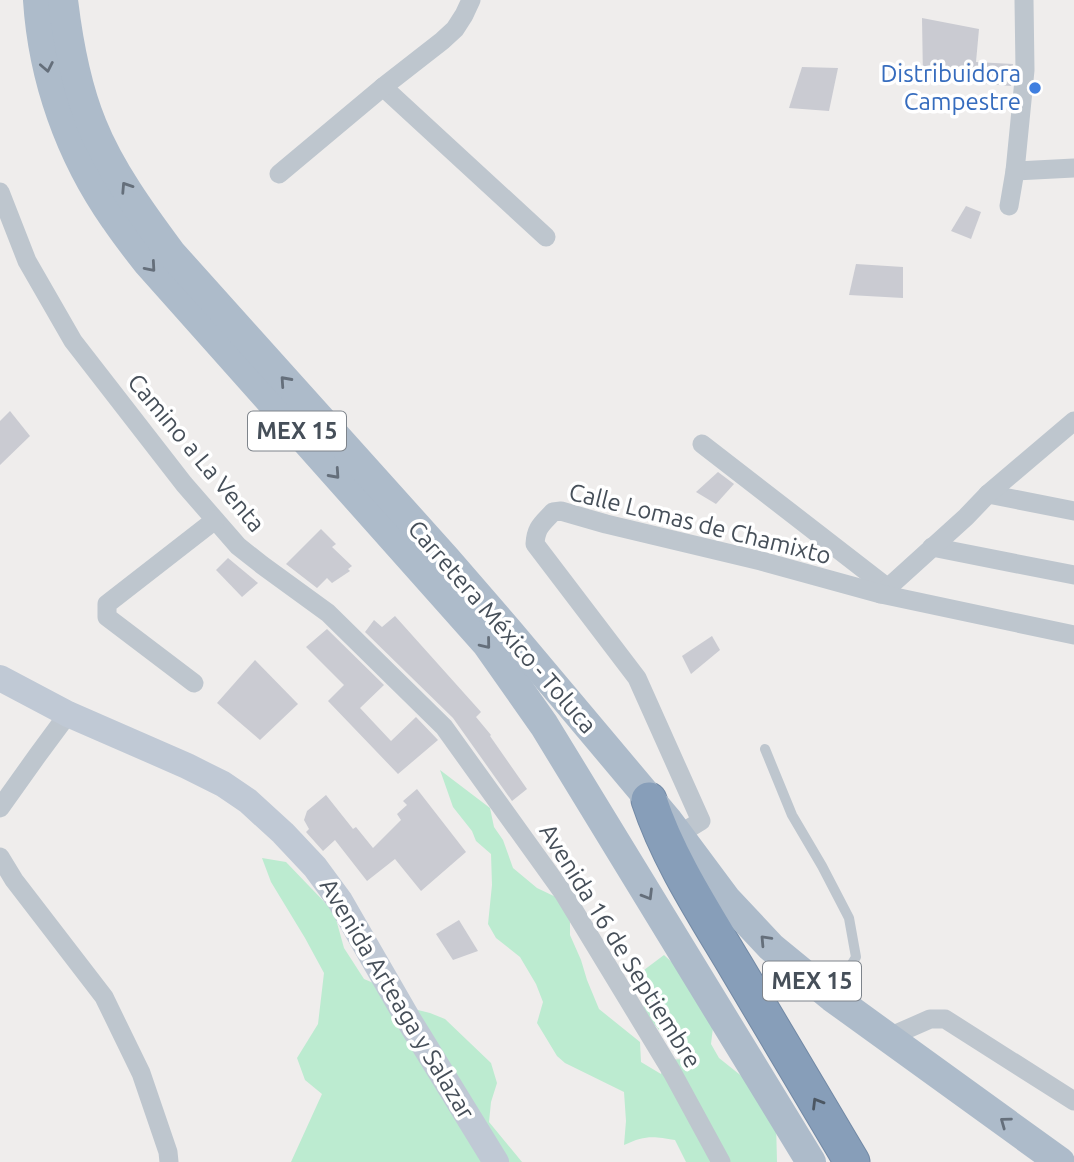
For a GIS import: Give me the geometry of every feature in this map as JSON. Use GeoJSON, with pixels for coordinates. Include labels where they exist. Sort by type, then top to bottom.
{"type":"FeatureCollection","features":[{"type":"Feature","properties":{"kind":"highway"},"geometry":{"type":"LineString","coordinates":[[649,800],[658,827],[720,940],[852,1162]]}},
{"type":"Feature","properties":{"kind":"main road","name":"Carretera México - Toluca"},"geometry":{"type":"LineString","coordinates":[[38,0],[40,31],[50,80],[64,123],[81,162],[113,218],[146,262],[487,644],[544,725],[811,1162]]}},
{"type":"Feature","properties":{"kind":"main road","name":"Carretera México - Toluca"},"geometry":{"type":"LineString","coordinates":[[63,0],[78,82],[92,125],[108,160],[171,253],[510,633],[678,835],[726,899],[771,947],[832,997],[1060,1162]]}},
{"type":"Feature","properties":{"kind":"street"},"geometry":{"type":"LineString","coordinates":[[279,174],[442,41],[455,29],[471,0]]}},
{"type":"Feature","properties":{"kind":"street"},"geometry":{"type":"LineString","coordinates":[[1009,206],[1025,69],[1024,0]]}},
{"type":"Feature","properties":{"kind":"street"},"geometry":{"type":"LineString","coordinates":[[383,88],[546,237]]}},
{"type":"Feature","properties":{"kind":"street"},"geometry":{"type":"LineString","coordinates":[[1015,171],[1074,168]]}},
{"type":"Feature","properties":{"kind":"street","name":"Camino a La Venta"},"geometry":{"type":"LineString","coordinates":[[0,192],[27,261],[73,341],[184,484],[238,545],[328,613],[444,727]]}},
{"type":"Feature","properties":{"kind":"street"},"geometry":{"type":"LineString","coordinates":[[885,591],[988,494],[1074,421]]}},
{"type":"Feature","properties":{"kind":"street"},"geometry":{"type":"LineString","coordinates":[[1054,439],[1074,442]]}},
{"type":"Feature","properties":{"kind":"street"},"geometry":{"type":"LineString","coordinates":[[702,444],[885,591],[1074,635]]}},
{"type":"Feature","properties":{"kind":"street"},"geometry":{"type":"LineString","coordinates":[[988,494],[1074,511]]}},
{"type":"Feature","properties":{"kind":"street","name":"Calle Lomas de Chamixto"},"geometry":{"type":"LineString","coordinates":[[678,835],[701,821],[637,678],[535,544],[536,533],[542,524],[554,512],[561,511],[885,591]]}},
{"type":"Feature","properties":{"kind":"street"},"geometry":{"type":"LineString","coordinates":[[194,683],[107,618],[107,604],[215,520]]}},
{"type":"Feature","properties":{"kind":"street"},"geometry":{"type":"LineString","coordinates":[[932,547],[1074,575]]}},
{"type":"Feature","properties":{"kind":"street","name":"Avenida Arteaga y Salazar"},"geometry":{"type":"LineString","coordinates":[[0,678],[68,715],[223,784],[248,801],[283,833],[316,867],[340,901],[408,1019],[496,1162]]}},
{"type":"Feature","properties":{"kind":"street"},"geometry":{"type":"LineString","coordinates":[[0,808],[68,715]]}},
{"type":"Feature","properties":{"kind":"street","name":"Avenida 16 de Septiembre"},"geometry":{"type":"LineString","coordinates":[[444,727],[564,894],[673,1072],[721,1162]]}},
{"type":"Feature","properties":{"kind":"street"},"geometry":{"type":"LineString","coordinates":[[0,857],[14,880],[104,997],[141,1073],[169,1162]]}},
{"type":"Feature","properties":{"kind":"street"},"geometry":{"type":"LineString","coordinates":[[889,1037],[930,1019],[945,1019],[1074,1101]]}},
{"type":"Feature","properties":{"kind":"lane"},"geometry":{"type":"LineString","coordinates":[[765,749],[792,815],[849,918],[856,957],[832,997]]}},
{"type":"Feature","properties":{"kind":"green space"},"geometry":{"type":"Polygon","coordinates":[[[440,770],[490,808],[494,827],[503,840],[513,868],[537,888],[560,899],[570,922],[570,935],[599,1009],[640,1042],[641,1062],[661,1074],[665,1060],[685,1059],[644,1013],[640,973],[664,955],[715,1011],[711,1044],[719,1058],[769,1098],[776,1122],[777,1162],[686,1162],[675,1140],[661,1138],[638,1139],[624,1145],[624,1092],[565,1063],[557,1056],[537,1023],[543,1002],[536,984],[520,957],[496,938],[488,924],[492,885],[491,854],[476,841],[472,831],[453,807],[440,770]]]}},
{"type":"Feature","properties":{"kind":"green space"},"geometry":{"type":"Polygon","coordinates":[[[262,858],[286,862],[334,912],[344,948],[364,979],[390,990],[410,1008],[445,1019],[491,1063],[497,1083],[489,1122],[522,1162],[291,1162],[322,1094],[305,1080],[297,1058],[318,1024],[324,973],[271,882],[262,858]]]}},
{"type":"Feature","properties":{"kind":"building"},"geometry":{"type":"Polygon","coordinates":[[[922,18],[979,29],[976,62],[1013,64],[1011,86],[923,79],[922,18]]]}},
{"type":"Feature","properties":{"kind":"building"},"geometry":{"type":"Polygon","coordinates":[[[802,67],[838,68],[829,111],[789,108],[802,67]]]}},
{"type":"Feature","properties":{"kind":"building"},"geometry":{"type":"Polygon","coordinates":[[[966,206],[981,212],[971,239],[951,231],[966,206]]]}},
{"type":"Feature","properties":{"kind":"building"},"geometry":{"type":"Polygon","coordinates":[[[856,264],[903,267],[903,298],[849,295],[856,264]]]}},
{"type":"Feature","properties":{"kind":"building"},"geometry":{"type":"Polygon","coordinates":[[[10,411],[30,436],[0,465],[0,421],[10,411]]]}},
{"type":"Feature","properties":{"kind":"building"},"geometry":{"type":"Polygon","coordinates":[[[718,472],[734,484],[716,504],[696,492],[718,472]]]}},
{"type":"Feature","properties":{"kind":"building"},"geometry":{"type":"Polygon","coordinates":[[[321,529],[336,544],[332,547],[352,566],[348,569],[350,571],[332,583],[327,578],[317,588],[286,564],[321,529]]]}},
{"type":"Feature","properties":{"kind":"building"},"geometry":{"type":"Polygon","coordinates":[[[228,558],[258,583],[242,597],[216,570],[228,558]]]}},
{"type":"Feature","properties":{"kind":"building"},"geometry":{"type":"Polygon","coordinates":[[[395,616],[481,712],[476,717],[527,789],[512,801],[453,718],[365,632],[374,620],[382,627],[395,616]]]}},
{"type":"Feature","properties":{"kind":"building"},"geometry":{"type":"Polygon","coordinates":[[[327,629],[384,685],[360,708],[391,741],[416,717],[438,740],[398,774],[328,701],[344,685],[306,647],[327,629]]]}},
{"type":"Feature","properties":{"kind":"building"},"geometry":{"type":"Polygon","coordinates":[[[712,636],[720,650],[691,674],[682,656],[712,636]]]}},
{"type":"Feature","properties":{"kind":"building"},"geometry":{"type":"Polygon","coordinates":[[[255,660],[298,704],[260,740],[217,703],[255,660]]]}},
{"type":"Feature","properties":{"kind":"building"},"geometry":{"type":"Polygon","coordinates":[[[417,789],[466,852],[421,891],[395,859],[367,881],[335,840],[323,851],[306,832],[309,829],[304,820],[307,811],[326,795],[353,829],[356,827],[373,848],[401,820],[397,814],[407,805],[403,801],[417,789]]]}},
{"type":"Feature","properties":{"kind":"building"},"geometry":{"type":"Polygon","coordinates":[[[459,920],[478,951],[453,960],[436,934],[459,920]]]}},
{"type":"Feature","properties":{"kind":"place","name":"Distribuidora Campestre"},"geometry":{"type":"Point","coordinates":[1035,88]}}]}
